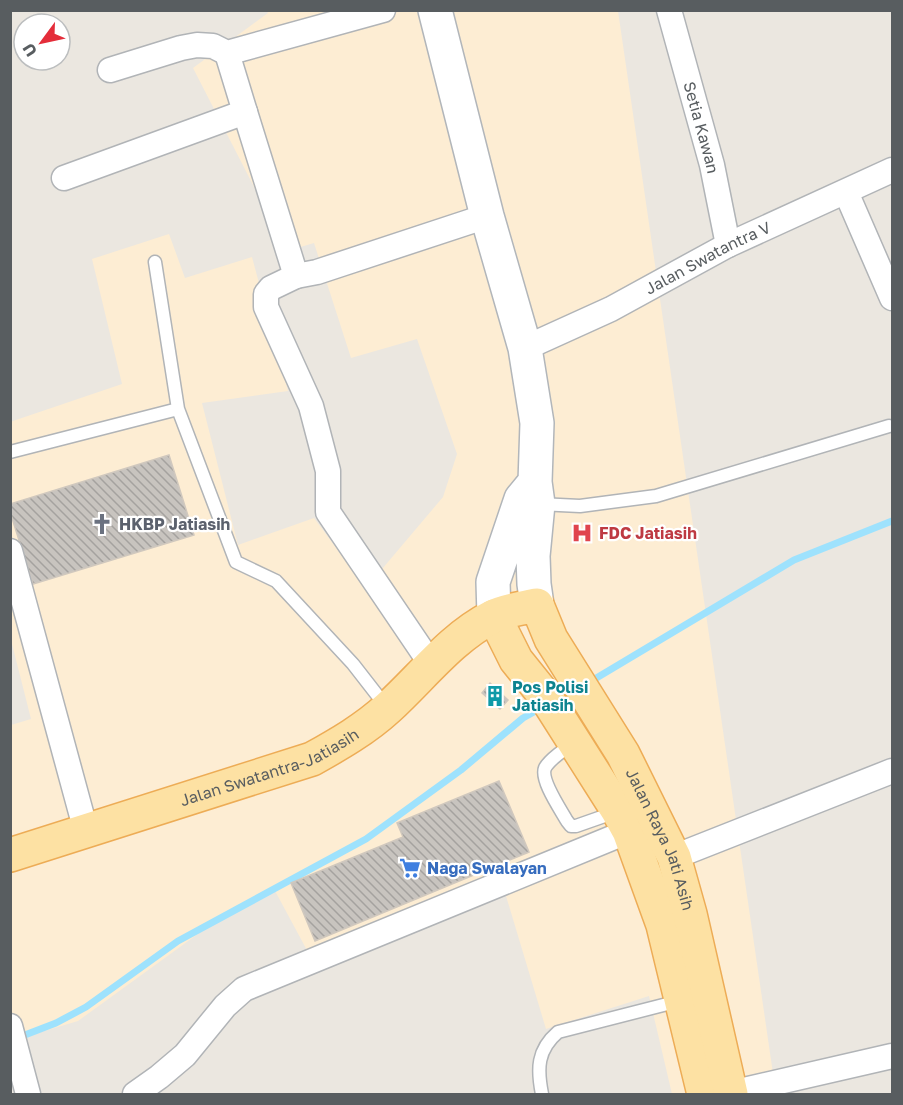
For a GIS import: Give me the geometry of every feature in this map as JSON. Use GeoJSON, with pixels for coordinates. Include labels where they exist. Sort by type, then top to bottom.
{"type":"FeatureCollection","features":[{"type":"Feature","properties":{"kind":"main road"},"geometry":{"type":"LineString","coordinates":[[435,10],[487,216],[525,348],[537,423],[531,495],[534,584],[537,604],[494,616],[493,582],[531,495]]}},
{"type":"Feature","properties":{"kind":"main road","name":"Jalan Raya Jati Asih"},"geometry":{"type":"LineString","coordinates":[[537,604],[551,639],[623,754],[674,857],[690,914],[722,1094]]}},
{"type":"Feature","properties":{"kind":"main road","name":"Jalan Swatantra-Jatiasih"},"geometry":{"type":"LineString","coordinates":[[10,855],[312,759],[354,735],[388,709],[431,664],[467,633],[494,616]]}},
{"type":"Feature","properties":{"kind":"main road","name":"Jalan Raya Jati Asih"},"geometry":{"type":"LineString","coordinates":[[494,616],[516,660],[558,716],[624,821],[663,925],[681,1001],[722,1094]]}},
{"type":"Feature","properties":{"kind":"main road"},"geometry":{"type":"LineString","coordinates":[[558,716],[583,688]]}},
{"type":"Feature","properties":{"kind":"street"},"geometry":{"type":"LineString","coordinates":[[110,70],[197,45],[213,46],[227,53],[383,10]]}},
{"type":"Feature","properties":{"kind":"street","name":"Setia Kawan"},"geometry":{"type":"LineString","coordinates":[[669,10],[712,165],[728,245]]}},
{"type":"Feature","properties":{"kind":"street"},"geometry":{"type":"LineString","coordinates":[[227,53],[296,276]]}},
{"type":"Feature","properties":{"kind":"street"},"geometry":{"type":"LineString","coordinates":[[64,178],[245,112]]}},
{"type":"Feature","properties":{"kind":"street","name":"Jalan Swatantra V"},"geometry":{"type":"LineString","coordinates":[[525,348],[611,309],[728,245],[892,170]]}},
{"type":"Feature","properties":{"kind":"street"},"geometry":{"type":"LineString","coordinates":[[846,192],[892,298]]}},
{"type":"Feature","properties":{"kind":"street"},"geometry":{"type":"LineString","coordinates":[[431,664],[328,512],[328,471],[311,406],[266,307],[266,294],[271,288],[296,276],[317,272],[487,216]]}},
{"type":"Feature","properties":{"kind":"street"},"geometry":{"type":"LineString","coordinates":[[10,551],[86,831]]}},
{"type":"Feature","properties":{"kind":"street"},"geometry":{"type":"LineString","coordinates":[[674,857],[892,771]]}},
{"type":"Feature","properties":{"kind":"street"},"geometry":{"type":"LineString","coordinates":[[135,1095],[185,1055],[225,1006],[244,989],[624,821]]}},
{"type":"Feature","properties":{"kind":"street"},"geometry":{"type":"LineString","coordinates":[[11,1028],[28,1095]]}},
{"type":"Feature","properties":{"kind":"street"},"geometry":{"type":"LineString","coordinates":[[722,1094],[892,1056]]}},
{"type":"Feature","properties":{"kind":"lane"},"geometry":{"type":"LineString","coordinates":[[155,262],[178,409],[236,562],[276,581],[353,664],[388,709]]}},
{"type":"Feature","properties":{"kind":"lane"},"geometry":{"type":"LineString","coordinates":[[10,452],[178,409]]}},
{"type":"Feature","properties":{"kind":"lane"},"geometry":{"type":"LineString","coordinates":[[531,495],[580,506],[656,496],[889,426]]}},
{"type":"Feature","properties":{"kind":"lane"},"geometry":{"type":"LineString","coordinates":[[558,716],[549,763],[544,775],[567,821],[571,826],[576,826],[624,821]]}},
{"type":"Feature","properties":{"kind":"lane"},"geometry":{"type":"LineString","coordinates":[[542,1095],[539,1078],[543,1049],[551,1037],[558,1032],[681,1001]]}},
{"type":"Feature","properties":{"kind":"shaded area"},"geometry":{"type":"Polygon","coordinates":[[[267,11],[618,11],[776,1094],[672,1094],[649,996],[546,1029],[500,876],[309,954],[274,889],[202,931],[78,1021],[11,1041],[11,725],[31,719],[11,640],[10,422],[122,384],[92,259],[169,234],[185,278],[252,257],[288,391],[202,403],[238,545],[314,518],[366,588],[443,497],[457,454],[417,339],[351,358],[314,243],[287,251],[193,68],[268,13],[267,11]]]}},
{"type":"Feature","properties":{"kind":"building","name":"HKBP Jatiasih"},"geometry":{"type":"Polygon","coordinates":[[[169,455],[194,535],[33,584],[10,512],[10,504],[169,455]]]}},
{"type":"Feature","properties":{"kind":"building","name":"Pos Polisi Jatiasih"},"geometry":{"type":"Polygon","coordinates":[[[490,683],[508,700],[500,709],[482,693],[490,683]]]}},
{"type":"Feature","properties":{"kind":"building","name":"Naga Swalayan"},"geometry":{"type":"Polygon","coordinates":[[[499,781],[529,852],[315,941],[291,883],[403,837],[397,823],[499,781]]]}},
{"type":"Feature","properties":{"kind":"waterway"},"geometry":{"type":"LineString","coordinates":[[588,683],[794,560],[892,521]]}},
{"type":"Feature","properties":{"kind":"waterway"},"geometry":{"type":"LineString","coordinates":[[17,1038],[56,1023],[86,1007],[178,941],[366,839],[461,770],[523,718],[541,708]]}},
{"type":"Feature","properties":{"kind":"place","name":"HKBP Jatiasih"},"geometry":{"type":"Point","coordinates":[102,524]}},
{"type":"Feature","properties":{"kind":"place","name":"FDC Jatiasih"},"geometry":{"type":"Point","coordinates":[582,533]}},
{"type":"Feature","properties":{"kind":"place","name":"Pos Polisi Jatiasih"},"geometry":{"type":"Point","coordinates":[495,696]}},
{"type":"Feature","properties":{"kind":"place","name":"Naga Swalayan"},"geometry":{"type":"Point","coordinates":[410,868]}}]}
